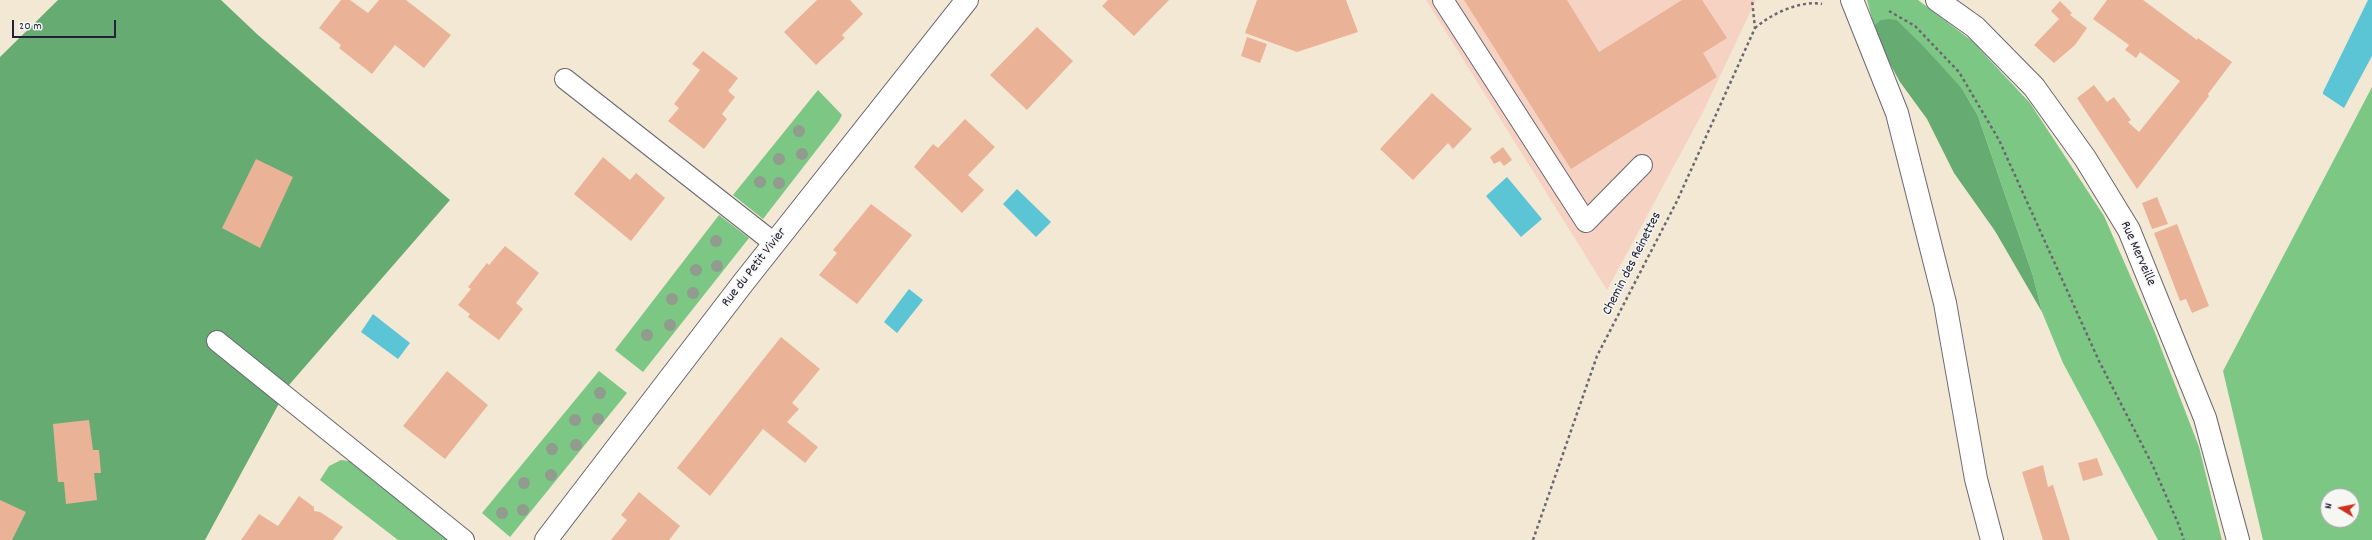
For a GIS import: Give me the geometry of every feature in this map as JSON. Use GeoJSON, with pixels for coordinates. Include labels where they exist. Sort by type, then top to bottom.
{"type":"FeatureCollection","features":[{"type":"Feature","properties":{"kind":"street","name":"Rue du Petit Vivier"},"geometry":{"type":"LineString","coordinates":[[546,540],[774,243],[967,0]]}},
{"type":"Feature","properties":{"kind":"street","name":"Rue Merveille"},"geometry":{"type":"LineString","coordinates":[[1937,0],[1975,27],[2034,87],[2084,158],[2129,230],[2204,418],[2238,540]]}},
{"type":"Feature","properties":{"kind":"street"},"geometry":{"type":"LineString","coordinates":[[1853,3],[1897,112],[1945,303],[1976,479],[1992,540]]}},
{"type":"Feature","properties":{"kind":"lane"},"geometry":{"type":"LineString","coordinates":[[1443,0],[1586,222],[1642,165]]}},
{"type":"Feature","properties":{"kind":"lane"},"geometry":{"type":"LineString","coordinates":[[565,80],[774,243]]}},
{"type":"Feature","properties":{"kind":"lane"},"geometry":{"type":"LineString","coordinates":[[217,341],[464,540]]}},
{"type":"Feature","properties":{"kind":"path"},"geometry":{"type":"LineString","coordinates":[[1752,0],[1755,28]]}},
{"type":"Feature","properties":{"kind":"path"},"geometry":{"type":"LineString","coordinates":[[1755,28],[1771,14],[1805,1],[1819,3],[1834,11],[1853,3]]}},
{"type":"Feature","properties":{"kind":"path"},"geometry":{"type":"LineString","coordinates":[[1899,15],[1915,26],[1958,72],[1999,140],[2099,361],[2156,473],[2184,540]]}},
{"type":"Feature","properties":{"kind":"path","name":"Chemin des Reinettes"},"geometry":{"type":"LineString","coordinates":[[1533,540],[1597,356],[1677,201],[1755,28]]}},
{"type":"Feature","properties":{"kind":"shaded area"},"geometry":{"type":"Polygon","coordinates":[[[1426,0],[1756,0],[1703,112],[1607,290],[1426,0]]]}},
{"type":"Feature","properties":{"kind":"green space"},"geometry":{"type":"Polygon","coordinates":[[[58,0],[221,0],[258,35],[450,200],[289,385],[205,540],[0,540],[0,57],[58,0]]]}},
{"type":"Feature","properties":{"kind":"green space"},"geometry":{"type":"Polygon","coordinates":[[[1867,0],[1918,0],[1972,41],[2030,103],[2104,216],[2154,330],[2199,447],[2222,540],[2158,540],[2063,363],[2042,312],[2033,276],[1978,116],[1961,87],[1897,20],[1874,26],[1867,0]]]}},
{"type":"Feature","properties":{"kind":"green space"},"geometry":{"type":"Polygon","coordinates":[[[1881,20],[1897,20],[1961,87],[1978,116],[2033,276],[2042,312],[1995,231],[1954,173],[1927,119],[1900,82],[1879,44],[1874,26],[1881,20]]]}},
{"type":"Feature","properties":{"kind":"green space"},"geometry":{"type":"Polygon","coordinates":[[[2372,87],[2372,540],[2263,540],[2223,371],[2372,87]]]}},
{"type":"Feature","properties":{"kind":"green space"},"geometry":{"type":"Polygon","coordinates":[[[818,90],[842,115],[839,121],[763,219],[733,195],[818,90]]]}},
{"type":"Feature","properties":{"kind":"green space"},"geometry":{"type":"Polygon","coordinates":[[[719,215],[749,238],[643,372],[615,350],[719,215]]]}},
{"type":"Feature","properties":{"kind":"green space"},"geometry":{"type":"Polygon","coordinates":[[[599,371],[627,393],[510,537],[482,513],[599,371]]]}},
{"type":"Feature","properties":{"kind":"green space"},"geometry":{"type":"Polygon","coordinates":[[[341,460],[356,462],[450,540],[398,540],[320,480],[329,466],[341,460]]]}},
{"type":"Feature","properties":{"kind":"water"},"geometry":{"type":"Polygon","coordinates":[[[2368,0],[2372,0],[2372,56],[2344,108],[2323,94],[2323,92],[2368,0]]]}},
{"type":"Feature","properties":{"kind":"water"},"geometry":{"type":"Polygon","coordinates":[[[1507,177],[1542,219],[1521,237],[1486,196],[1507,177]]]}},
{"type":"Feature","properties":{"kind":"water"},"geometry":{"type":"Polygon","coordinates":[[[1017,189],[1051,222],[1036,237],[1003,204],[1017,189]]]}},
{"type":"Feature","properties":{"kind":"water"},"geometry":{"type":"Polygon","coordinates":[[[909,289],[923,300],[897,333],[884,322],[909,289]]]}},
{"type":"Feature","properties":{"kind":"water"},"geometry":{"type":"Polygon","coordinates":[[[373,314],[410,343],[398,359],[361,332],[373,314]]]}},
{"type":"Feature","properties":{"kind":"building"},"geometry":{"type":"Polygon","coordinates":[[[341,0],[350,0],[368,13],[379,0],[406,0],[451,35],[424,68],[395,45],[372,74],[339,48],[341,45],[319,28],[341,0]]]}},
{"type":"Feature","properties":{"kind":"building"},"geometry":{"type":"Polygon","coordinates":[[[817,0],[850,0],[863,14],[842,35],[845,38],[816,65],[784,32],[817,0]]]}},
{"type":"Feature","properties":{"kind":"building"},"geometry":{"type":"Polygon","coordinates":[[[1108,0],[1169,0],[1134,36],[1102,6],[1108,0]]]}},
{"type":"Feature","properties":{"kind":"building"},"geometry":{"type":"Polygon","coordinates":[[[1257,0],[1346,0],[1358,32],[1297,52],[1245,33],[1257,0]]]}},
{"type":"Feature","properties":{"kind":"building"},"geometry":{"type":"Polygon","coordinates":[[[1464,0],[1567,0],[1599,52],[1682,0],[1702,0],[1727,38],[1703,53],[1717,77],[1571,169],[1464,0]]]}},
{"type":"Feature","properties":{"kind":"building"},"geometry":{"type":"Polygon","coordinates":[[[2107,0],[2143,0],[2197,40],[2198,38],[2232,62],[2208,94],[2209,96],[2137,189],[2077,98],[2094,85],[2107,102],[2114,97],[2131,120],[2128,122],[2139,132],[2180,81],[2140,52],[2136,58],[2125,50],[2129,45],[2093,19],[2107,0]]]}},
{"type":"Feature","properties":{"kind":"building"},"geometry":{"type":"Polygon","coordinates":[[[2060,1],[2072,13],[2070,15],[2087,28],[2075,45],[2054,63],[2034,45],[2059,19],[2051,11],[2060,1]]]}},
{"type":"Feature","properties":{"kind":"building"},"geometry":{"type":"Polygon","coordinates":[[[1037,27],[1073,61],[1027,110],[990,75],[1037,27]]]}},
{"type":"Feature","properties":{"kind":"building"},"geometry":{"type":"Polygon","coordinates":[[[1247,37],[1267,44],[1260,63],[1241,56],[1247,37]]]}},
{"type":"Feature","properties":{"kind":"building"},"geometry":{"type":"Polygon","coordinates":[[[703,51],[738,78],[728,91],[735,97],[722,114],[727,119],[704,149],[668,121],[679,108],[674,104],[700,70],[692,64],[703,51]]]}},
{"type":"Feature","properties":{"kind":"building"},"geometry":{"type":"Polygon","coordinates":[[[1432,93],[1472,129],[1453,149],[1448,143],[1413,180],[1380,149],[1432,93]]]}},
{"type":"Feature","properties":{"kind":"building"},"geometry":{"type":"Polygon","coordinates":[[[965,119],[995,147],[968,175],[984,190],[962,213],[914,167],[933,144],[938,148],[965,119]]]}},
{"type":"Feature","properties":{"kind":"building"},"geometry":{"type":"Polygon","coordinates":[[[1503,147],[1512,160],[1504,166],[1500,161],[1494,164],[1490,157],[1503,147]]]}},
{"type":"Feature","properties":{"kind":"building"},"geometry":{"type":"Polygon","coordinates":[[[603,157],[630,180],[636,173],[665,198],[631,241],[574,194],[603,157]]]}},
{"type":"Feature","properties":{"kind":"building"},"geometry":{"type":"Polygon","coordinates":[[[256,159],[293,177],[260,248],[222,228],[256,159]]]}},
{"type":"Feature","properties":{"kind":"building"},"geometry":{"type":"Polygon","coordinates":[[[2157,197],[2168,224],[2152,229],[2142,203],[2157,197]]]}},
{"type":"Feature","properties":{"kind":"building"},"geometry":{"type":"Polygon","coordinates":[[[871,204],[912,235],[857,304],[819,275],[837,253],[833,250],[871,204]]]}},
{"type":"Feature","properties":{"kind":"building"},"geometry":{"type":"Polygon","coordinates":[[[2177,224],[2209,306],[2192,313],[2186,299],[2180,301],[2154,233],[2177,224]]]}},
{"type":"Feature","properties":{"kind":"building"},"geometry":{"type":"Polygon","coordinates":[[[505,246],[539,273],[516,303],[523,309],[499,340],[468,317],[470,314],[458,305],[471,289],[468,287],[487,263],[489,265],[505,246]]]}},
{"type":"Feature","properties":{"kind":"building"},"geometry":{"type":"Polygon","coordinates":[[[781,337],[820,369],[792,403],[799,409],[787,422],[818,447],[805,463],[763,429],[710,496],[677,468],[781,337]]]}},
{"type":"Feature","properties":{"kind":"building"},"geometry":{"type":"Polygon","coordinates":[[[447,371],[488,405],[445,459],[403,426],[447,371]]]}},
{"type":"Feature","properties":{"kind":"building"},"geometry":{"type":"Polygon","coordinates":[[[89,420],[93,450],[99,450],[101,473],[94,473],[97,500],[66,504],[64,482],[58,482],[53,424],[89,420]]]}},
{"type":"Feature","properties":{"kind":"building"},"geometry":{"type":"Polygon","coordinates":[[[2097,458],[2103,475],[2083,481],[2078,463],[2097,458]]]}},
{"type":"Feature","properties":{"kind":"building"},"geometry":{"type":"Polygon","coordinates":[[[2043,465],[2048,487],[2053,485],[2070,540],[2043,540],[2022,472],[2043,465]]]}},
{"type":"Feature","properties":{"kind":"building"},"geometry":{"type":"Polygon","coordinates":[[[639,492],[680,526],[669,540],[611,540],[627,520],[621,515],[639,492]]]}},
{"type":"Feature","properties":{"kind":"building"},"geometry":{"type":"Polygon","coordinates":[[[299,496],[314,507],[314,511],[320,512],[343,527],[333,540],[241,540],[259,514],[278,526],[299,496]]]}},
{"type":"Feature","properties":{"kind":"building"},"geometry":{"type":"Polygon","coordinates":[[[0,500],[26,512],[12,540],[0,540],[0,500]]]}}]}
